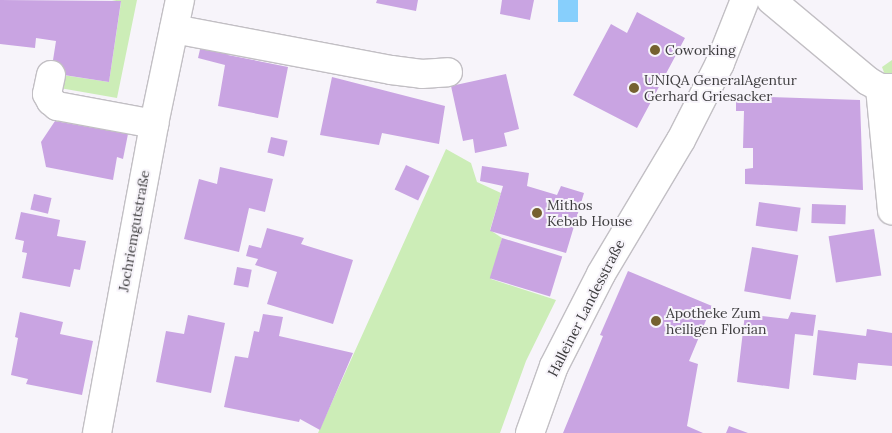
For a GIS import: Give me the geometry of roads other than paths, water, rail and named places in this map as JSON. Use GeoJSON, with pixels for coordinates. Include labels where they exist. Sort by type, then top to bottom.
{"type":"FeatureCollection","features":[{"type":"Feature","properties":{"kind":"street","name":"Jochriemgutstraße"},"geometry":{"type":"LineString","coordinates":[[97,433],[154,124],[180,0]]}},
{"type":"Feature","properties":{"kind":"street","name":"Halleiner Landesstraße"},"geometry":{"type":"LineString","coordinates":[[530,433],[554,366],[601,274],[685,132],[720,63],[745,0]]}},
{"type":"Feature","properties":{"kind":"street"},"geometry":{"type":"LineString","coordinates":[[771,0],[888,93],[892,210]]}},
{"type":"Feature","properties":{"kind":"street"},"geometry":{"type":"LineString","coordinates":[[174,29],[391,70],[422,74],[448,72]]}},
{"type":"Feature","properties":{"kind":"street"},"geometry":{"type":"LineString","coordinates":[[51,75],[47,94],[57,106],[154,124]]}},
{"type":"Feature","properties":{"kind":"water"},"geometry":{"type":"Polygon","coordinates":[[[558,0],[578,0],[578,22],[558,22],[558,0]]]}},
{"type":"Feature","properties":{"kind":"place","name":"Coworking"},"geometry":{"type":"Point","coordinates":[655,50]}},
{"type":"Feature","properties":{"kind":"place","name":"UNIQA GeneralAgentur Gerhard Griesacker"},"geometry":{"type":"Point","coordinates":[634,88]}},
{"type":"Feature","properties":{"kind":"place","name":"Mithos Kebab House"},"geometry":{"type":"Point","coordinates":[537,213]}},
{"type":"Feature","properties":{"kind":"place","name":"Apotheke Zum heiligen Florian"},"geometry":{"type":"Point","coordinates":[656,321]}}]}
